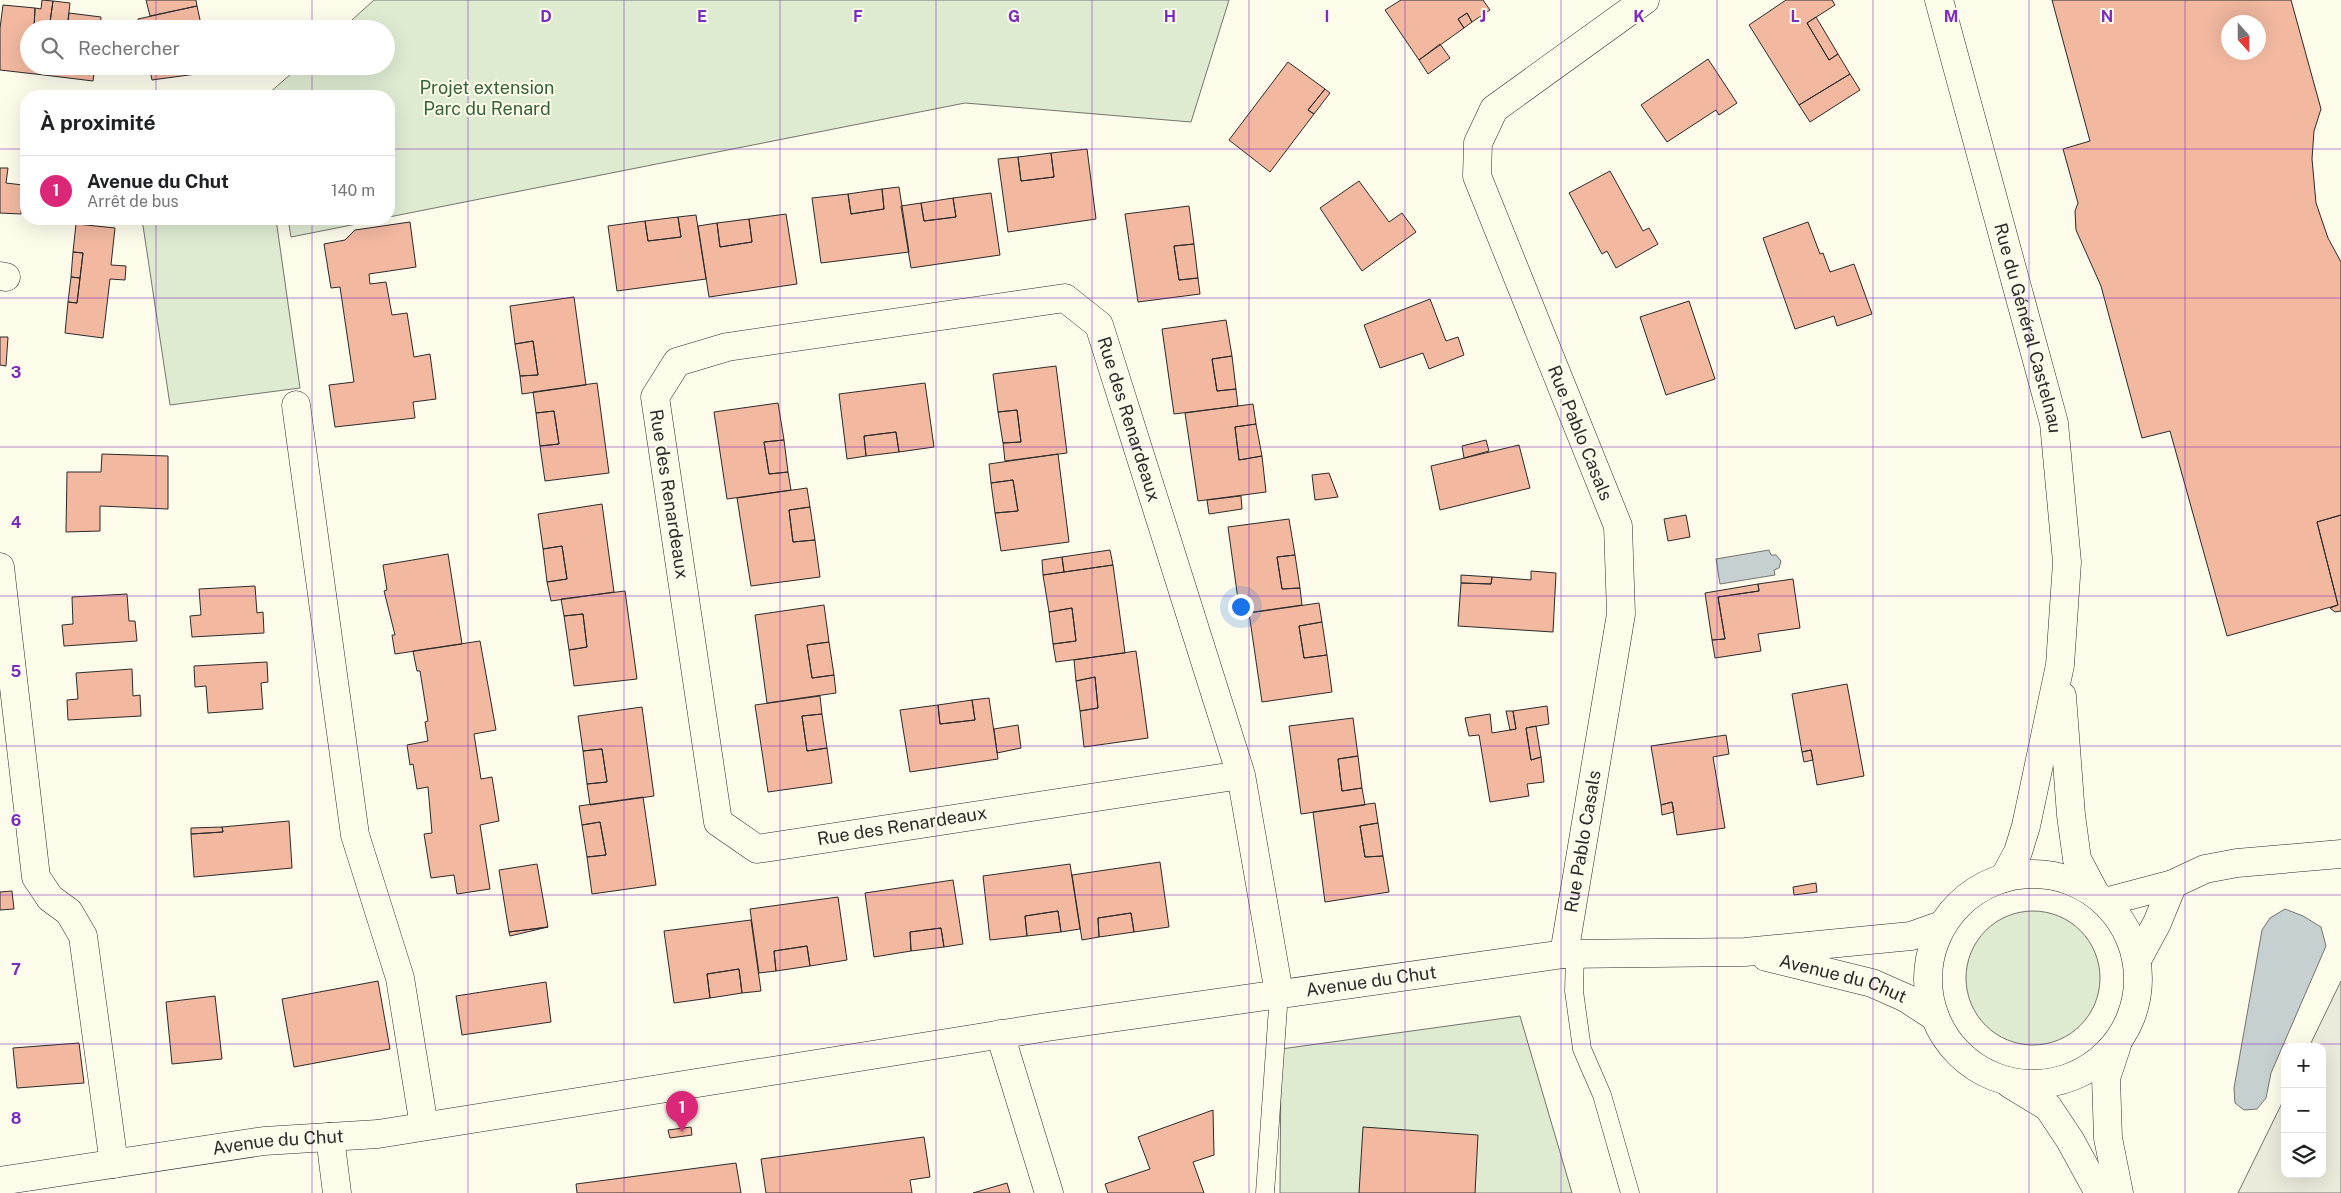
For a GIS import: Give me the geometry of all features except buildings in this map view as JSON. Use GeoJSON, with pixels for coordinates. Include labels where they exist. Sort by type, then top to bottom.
{"type":"FeatureCollection","features":[{"type":"Feature","properties":{"kind":"street","name":"Rue Pablo Casals"},"geometry":{"type":"LineString","coordinates":[[1570,953],[1621,614],[1618,526],[1477,176],[1478,143],[1494,109],[1645,0]]}},
{"type":"Feature","properties":{"kind":"street","name":"Rue du Général Castelnau"},"geometry":{"type":"LineString","coordinates":[[1939,0],[2054,423],[2067,562],[2060,665],[2026,826],[2018,852],[2004,878]]}},
{"type":"Feature","properties":{"kind":"street","name":"Rue des Renardeaux"},"geometry":{"type":"LineString","coordinates":[[1241,775],[757,848],[718,822],[654,397],[677,362],[726,347],[1065,298],[1099,325],[1241,775],[1280,993]]}},
{"type":"Feature","properties":{"kind":"street"},"geometry":{"type":"LineString","coordinates":[[296,405],[356,835],[400,978],[424,1126]]}},
{"type":"Feature","properties":{"kind":"street"},"geometry":{"type":"LineString","coordinates":[[0,568],[36,877],[50,898],[69,912],[83,936],[114,1164]]}},
{"type":"Feature","properties":{"kind":"street","name":"Rue du Général Castelnau"},"geometry":{"type":"LineString","coordinates":[[2060,665],[2071,815],[2077,859],[2100,898]]}},
{"type":"Feature","properties":{"kind":"street"},"geometry":{"type":"LineString","coordinates":[[2100,898],[2173,884],[2205,869],[2237,862],[2341,854]]}},
{"type":"Feature","properties":{"kind":"street"},"geometry":{"type":"LineString","coordinates":[[2100,1193],[2070,1140],[2048,1107],[2004,1080],[1975,1066],[1950,1045],[1935,1017],[1928,989],[1929,961],[1942,925],[1973,892],[2004,878],[2036,874],[2067,879],[2100,898],[2126,928],[2137,960],[2138,988],[2132,1016],[2118,1041],[2106,1078],[2108,1138],[2119,1193]]}},
{"type":"Feature","properties":{"kind":"street"},"geometry":{"type":"LineString","coordinates":[[2137,960],[2157,923],[2173,884]]}},
{"type":"Feature","properties":{"kind":"street","name":"Avenue du Chut"},"geometry":{"type":"LineString","coordinates":[[0,1181],[264,1141],[378,1134],[1000,1034],[1570,953],[1746,952],[1911,936],[1942,925]]}},
{"type":"Feature","properties":{"kind":"street","name":"Avenue du Chut"},"geometry":{"type":"LineString","coordinates":[[1746,952],[1872,982],[1906,998],[1935,1017]]}},
{"type":"Feature","properties":{"kind":"street"},"geometry":{"type":"LineString","coordinates":[[1000,1034],[1049,1193]]}},
{"type":"Feature","properties":{"kind":"street"},"geometry":{"type":"LineString","coordinates":[[2004,1080],[2036,1084],[2067,1078],[2095,1063],[2118,1041]]}},
{"type":"Feature","properties":{"kind":"street"},"geometry":{"type":"LineString","coordinates":[[330,1137],[337,1193]]}},
{"type":"Feature","properties":{"kind":"lane"},"geometry":{"type":"LineString","coordinates":[[1570,953],[1582,1049],[1602,1095],[1630,1193]]}},
{"type":"Feature","properties":{"kind":"lane"},"geometry":{"type":"LineString","coordinates":[[1265,1193],[1280,993]]}},
{"type":"Feature","properties":{"kind":"green space","name":"Projet extension Parc du Renard"},"geometry":{"type":"Polygon","coordinates":[[[374,0],[1229,0],[1191,122],[965,103],[395,216],[395,90],[273,90],[290,75],[395,75],[395,20],[352,20],[374,0]]]}},
{"type":"Feature","properties":{"kind":"green space"},"geometry":{"type":"Polygon","coordinates":[[[143,225],[277,225],[300,388],[170,405],[143,225]]]}},
{"type":"Feature","properties":{"kind":"green space"},"geometry":{"type":"Polygon","coordinates":[[[289,225],[352,225],[291,237],[289,225]]]}},
{"type":"Feature","properties":{"kind":"green space"},"geometry":{"type":"Polygon","coordinates":[[[2033,911],[2059,916],[2070,922],[2080,931],[2089,941],[2095,952],[2100,978],[2095,1004],[2089,1015],[2080,1025],[2070,1034],[2059,1040],[2033,1045],[2007,1040],[1996,1034],[1986,1025],[1977,1015],[1971,1004],[1966,978],[1971,952],[1977,941],[1986,931],[1996,922],[2007,916],[2033,911]]]}},
{"type":"Feature","properties":{"kind":"green space"},"geometry":{"type":"Polygon","coordinates":[[[1520,1016],[1572,1193],[1280,1193],[1281,1049],[1520,1016]]]}},
{"type":"Feature","properties":{"kind":"shaded area"},"geometry":{"type":"Polygon","coordinates":[[[1769,550],[1771,555],[1776,555],[1781,561],[1779,568],[1774,570],[1775,575],[1720,584],[1716,559],[1769,550]]]}},
{"type":"Feature","properties":{"kind":"shaded area"},"geometry":{"type":"Polygon","coordinates":[[[2285,909],[2303,916],[2321,927],[2326,946],[2284,1043],[2281,1043],[2281,1050],[2271,1073],[2266,1098],[2257,1109],[2244,1110],[2235,1103],[2234,1088],[2262,930],[2270,918],[2285,909]]]}},
{"type":"Feature","properties":{"kind":"shaded area"},"geometry":{"type":"Polygon","coordinates":[[[2341,981],[2341,1193],[2238,1193],[2281,1105],[2281,1178],[2326,1178],[2326,1043],[2311,1043],[2341,981]]]}},
{"type":"Feature","properties":{"kind":"place","name":"Avenue du Chut"},"geometry":{"type":"Point","coordinates":[682,1132]}}]}
